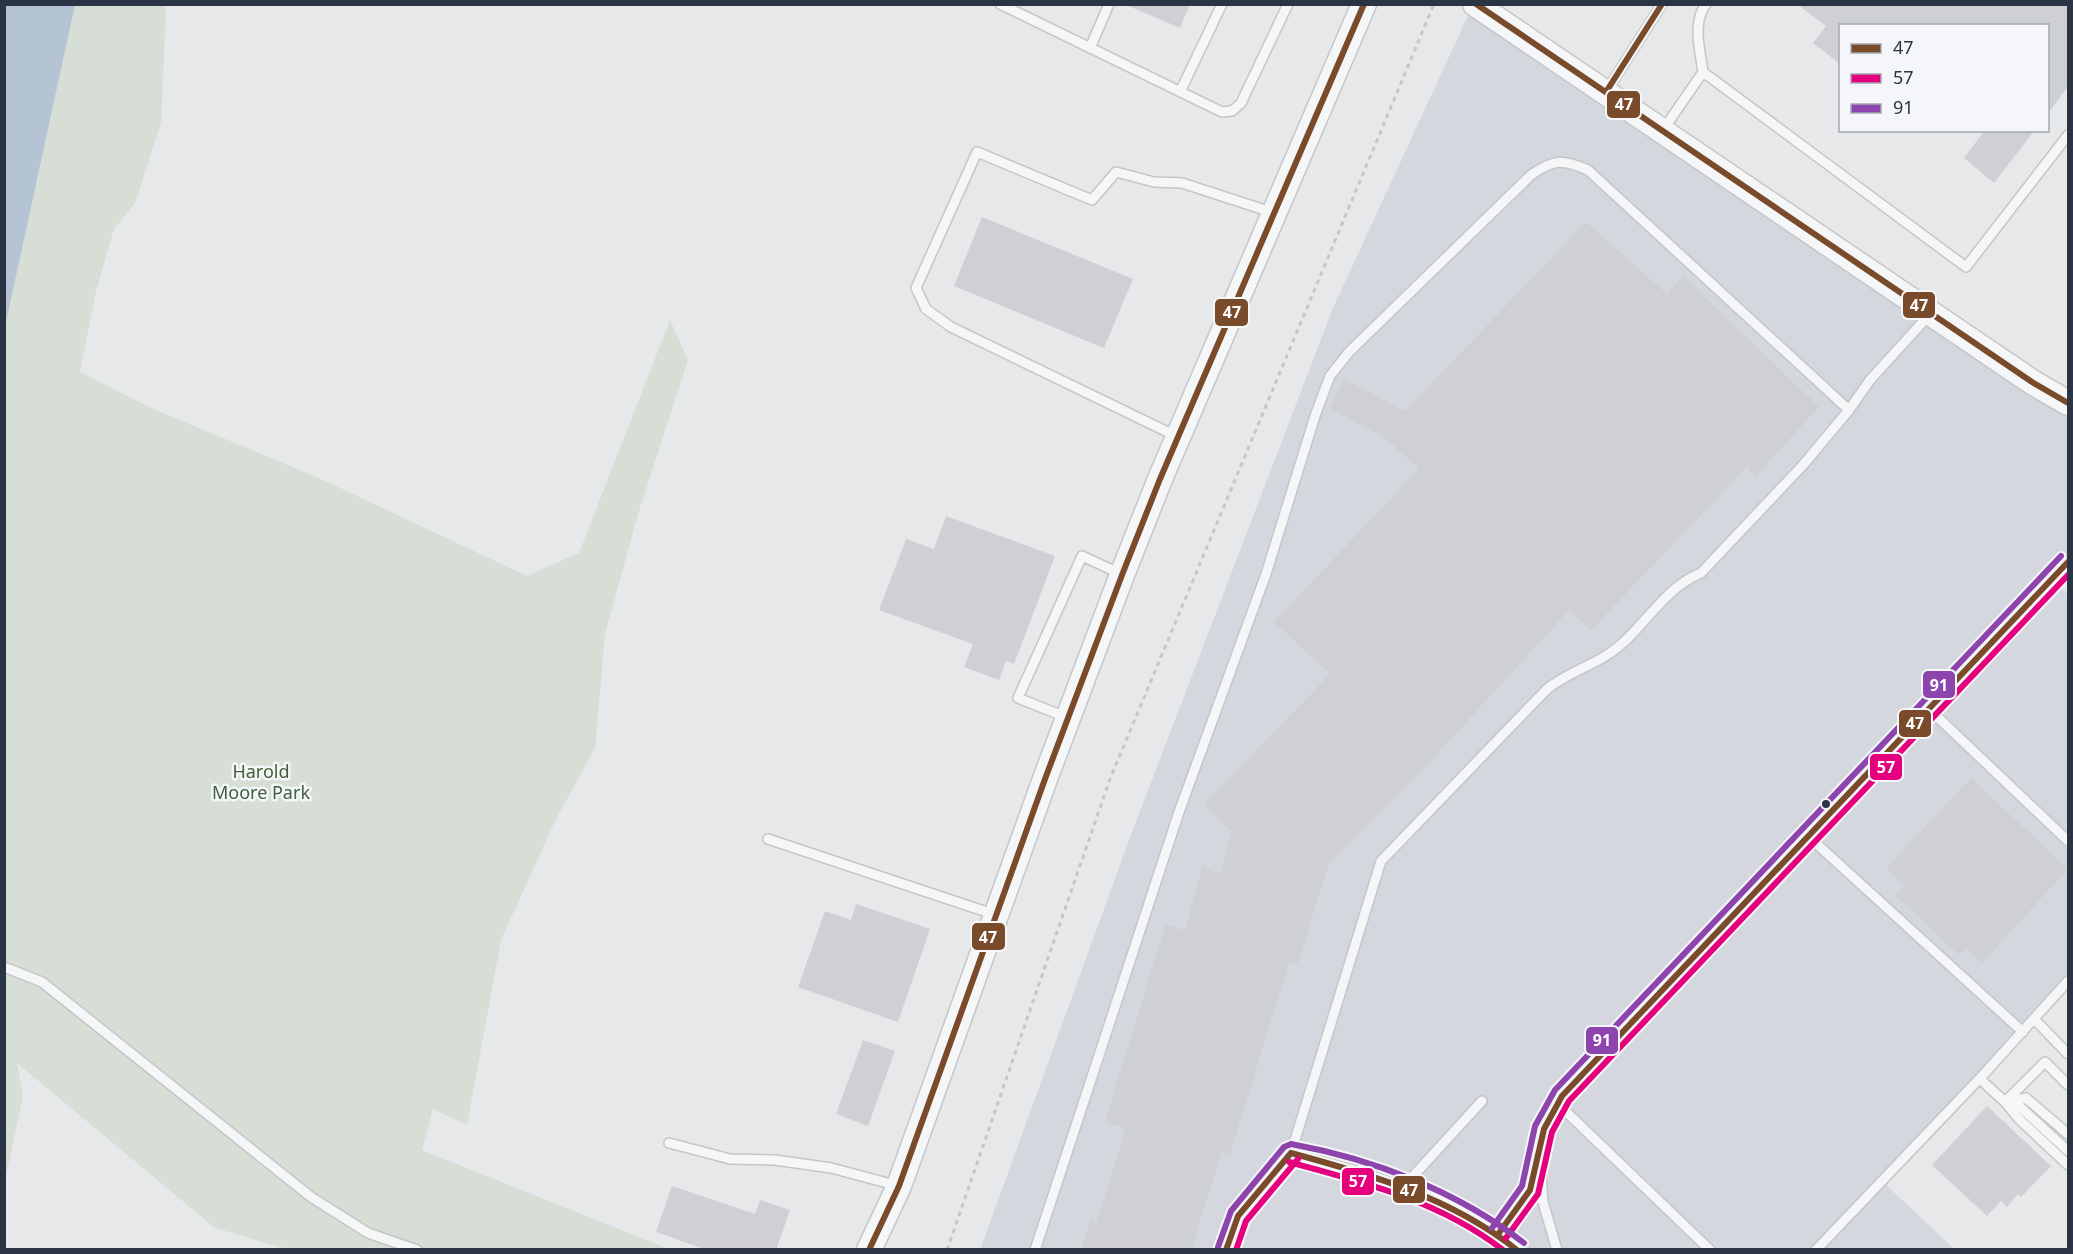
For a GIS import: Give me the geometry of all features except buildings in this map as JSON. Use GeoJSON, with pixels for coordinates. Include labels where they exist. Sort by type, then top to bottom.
{"type":"FeatureCollection","features":[{"type":"Feature","properties":{"kind":"street"},"geometry":{"type":"LineString","coordinates":[[869,1250],[898,1186],[1122,575],[1178,437],[1364,4]]}},
{"type":"Feature","properties":{"kind":"street"},"geometry":{"type":"LineString","coordinates":[[1475,4],[2032,382],[2068,403]]}},
{"type":"Feature","properties":{"kind":"lane"},"geometry":{"type":"LineString","coordinates":[[1000,4],[1222,112],[1232,111],[1241,103],[1288,4]]}},
{"type":"Feature","properties":{"kind":"lane"},"geometry":{"type":"LineString","coordinates":[[1090,48],[1109,4]]}},
{"type":"Feature","properties":{"kind":"lane"},"geometry":{"type":"LineString","coordinates":[[1180,92],[1222,4]]}},
{"type":"Feature","properties":{"kind":"lane"},"geometry":{"type":"LineString","coordinates":[[1606,92],[1662,4]]}},
{"type":"Feature","properties":{"kind":"lane"},"geometry":{"type":"LineString","coordinates":[[1663,130],[1703,72],[1698,41],[1701,12],[1706,4]]}},
{"type":"Feature","properties":{"kind":"lane"},"geometry":{"type":"LineString","coordinates":[[1703,72],[1966,267],[2068,135]]}},
{"type":"Feature","properties":{"kind":"lane"},"geometry":{"type":"LineString","coordinates":[[1178,437],[951,327],[926,309],[916,288],[977,152],[1092,200],[1116,172],[1154,182],[1182,183],[1274,213]]}},
{"type":"Feature","properties":{"kind":"lane"},"geometry":{"type":"LineString","coordinates":[[1035,1250],[1179,812],[1266,574],[1316,413],[1330,376],[1349,352],[1531,175],[1548,163],[1567,161],[1588,170],[1849,410]]}},
{"type":"Feature","properties":{"kind":"lane"},"geometry":{"type":"LineString","coordinates":[[1226,1250],[1238,1216],[1291,1153],[1381,861],[1546,688],[1609,654],[1683,581],[1701,573],[1803,465],[1849,410],[1870,380],[1932,312]]}},
{"type":"Feature","properties":{"kind":"lane"},"geometry":{"type":"LineString","coordinates":[[1068,718],[1018,698],[1082,556],[1122,575]]}},
{"type":"Feature","properties":{"kind":"lane"},"geometry":{"type":"LineString","coordinates":[[1499,1233],[1530,1190],[1544,1130],[1562,1096],[2068,562]]}},
{"type":"Feature","properties":{"kind":"lane"},"geometry":{"type":"LineString","coordinates":[[1929,709],[2068,841]]}},
{"type":"Feature","properties":{"kind":"lane"},"geometry":{"type":"LineString","coordinates":[[1808,836],[2023,1032]]}},
{"type":"Feature","properties":{"kind":"lane"},"geometry":{"type":"LineString","coordinates":[[768,838],[996,915]]}},
{"type":"Feature","properties":{"kind":"lane"},"geometry":{"type":"LineString","coordinates":[[4,967],[42,982],[311,1197],[368,1233],[417,1250]]}},
{"type":"Feature","properties":{"kind":"lane"},"geometry":{"type":"LineString","coordinates":[[1816,1250],[2035,1020],[2068,981]]}},
{"type":"Feature","properties":{"kind":"lane"},"geometry":{"type":"LineString","coordinates":[[2035,1020],[2068,1054]]}},
{"type":"Feature","properties":{"kind":"lane"},"geometry":{"type":"LineString","coordinates":[[2006,1102],[2044,1062],[2068,1085]]}},
{"type":"Feature","properties":{"kind":"lane"},"geometry":{"type":"LineString","coordinates":[[1980,1078],[2068,1165]]}},
{"type":"Feature","properties":{"kind":"lane"},"geometry":{"type":"LineString","coordinates":[[2006,1102],[2026,1098],[2068,1134]]}},
{"type":"Feature","properties":{"kind":"lane"},"geometry":{"type":"LineString","coordinates":[[1404,1186],[1482,1101]]}},
{"type":"Feature","properties":{"kind":"lane"},"geometry":{"type":"LineString","coordinates":[[2006,1102],[2018,1105],[2068,1151]]}},
{"type":"Feature","properties":{"kind":"lane"},"geometry":{"type":"LineString","coordinates":[[1558,1104],[1710,1250]]}},
{"type":"Feature","properties":{"kind":"lane"},"geometry":{"type":"LineString","coordinates":[[669,1143],[730,1159],[775,1160],[831,1168],[898,1186]]}},
{"type":"Feature","properties":{"kind":"lane"},"geometry":{"type":"LineString","coordinates":[[1291,1153],[1404,1186],[1457,1210],[1499,1233],[1518,1250]]}},
{"type":"Feature","properties":{"kind":"lane"},"geometry":{"type":"LineString","coordinates":[[1539,1158],[1543,1202],[1557,1250]]}},
{"type":"Feature","properties":{"kind":"path"},"geometry":{"type":"LineString","coordinates":[[947,1250],[1110,779],[1434,4]]}},
{"type":"Feature","properties":{"kind":"shaded area"},"geometry":{"type":"Polygon","coordinates":[[[1473,5],[2068,403],[2068,576],[2059,586],[2068,595],[2068,987],[1882,1181],[1954,1249],[980,1250],[1132,832],[1333,308],[1473,5]]]}},
{"type":"Feature","properties":{"kind":"green space","name":"Harold Moore Park"},"geometry":{"type":"Polygon","coordinates":[[[75,5],[166,5],[161,123],[135,203],[114,229],[96,291],[80,372],[151,408],[321,479],[527,576],[579,553],[670,320],[688,360],[638,514],[605,634],[595,748],[556,819],[501,940],[467,1125],[433,1109],[422,1150],[669,1249],[287,1249],[215,1228],[17,1063],[23,1096],[5,1181],[5,327],[75,5]]]}},
{"type":"Feature","properties":{"kind":"water"},"geometry":{"type":"Polygon","coordinates":[[[4,5],[75,5],[5,327],[4,5]]]}},
{"type":"Feature","properties":{"kind":"transit line","name":"47"},"geometry":{"type":"LineString","coordinates":[[869,1250],[899,1186],[1045,779],[1160,479],[1364,4]]}},
{"type":"Feature","properties":{"kind":"transit line","name":"47"},"geometry":{"type":"LineString","coordinates":[[1476,4],[2032,382],[2068,403]]}},
{"type":"Feature","properties":{"kind":"transit line","name":"47"},"geometry":{"type":"LineString","coordinates":[[1606,92],[1662,4]]}},
{"type":"Feature","properties":{"kind":"transit line","name":"91"},"geometry":{"type":"LineString","coordinates":[[1492,1228],[1522,1186],[1535,1126],[1555,1090],[2061,556]]}},
{"type":"Feature","properties":{"kind":"transit line","name":"47"},"geometry":{"type":"LineString","coordinates":[[1499,1233],[1530,1190],[1544,1129],[1562,1096],[2068,562]]}},
{"type":"Feature","properties":{"kind":"transit line","name":"57"},"geometry":{"type":"LineString","coordinates":[[1506,1238],[1538,1194],[1552,1132],[1569,1101],[2068,575]]}},
{"type":"Feature","properties":{"kind":"transit line","name":"91"},"geometry":{"type":"LineString","coordinates":[[1218,1247],[1231,1211],[1284,1147],[1291,1144],[1353,1158],[1413,1180],[1471,1208],[1524,1243]]}},
{"type":"Feature","properties":{"kind":"transit line","name":"47"},"geometry":{"type":"LineString","coordinates":[[1291,1153],[1380,1179],[1437,1202],[1465,1216],[1517,1250]]}},
{"type":"Feature","properties":{"kind":"transit line","name":"47"},"geometry":{"type":"LineString","coordinates":[[1226,1250],[1238,1216],[1291,1153]]}},
{"type":"Feature","properties":{"kind":"transit line","name":"57"},"geometry":{"type":"LineString","coordinates":[[1236,1250],[1246,1221],[1298,1159]]}},
{"type":"Feature","properties":{"kind":"transit line","name":"57"},"geometry":{"type":"LineString","coordinates":[[1289,1162],[1345,1177],[1427,1206],[1479,1233],[1503,1250]]}}]}
